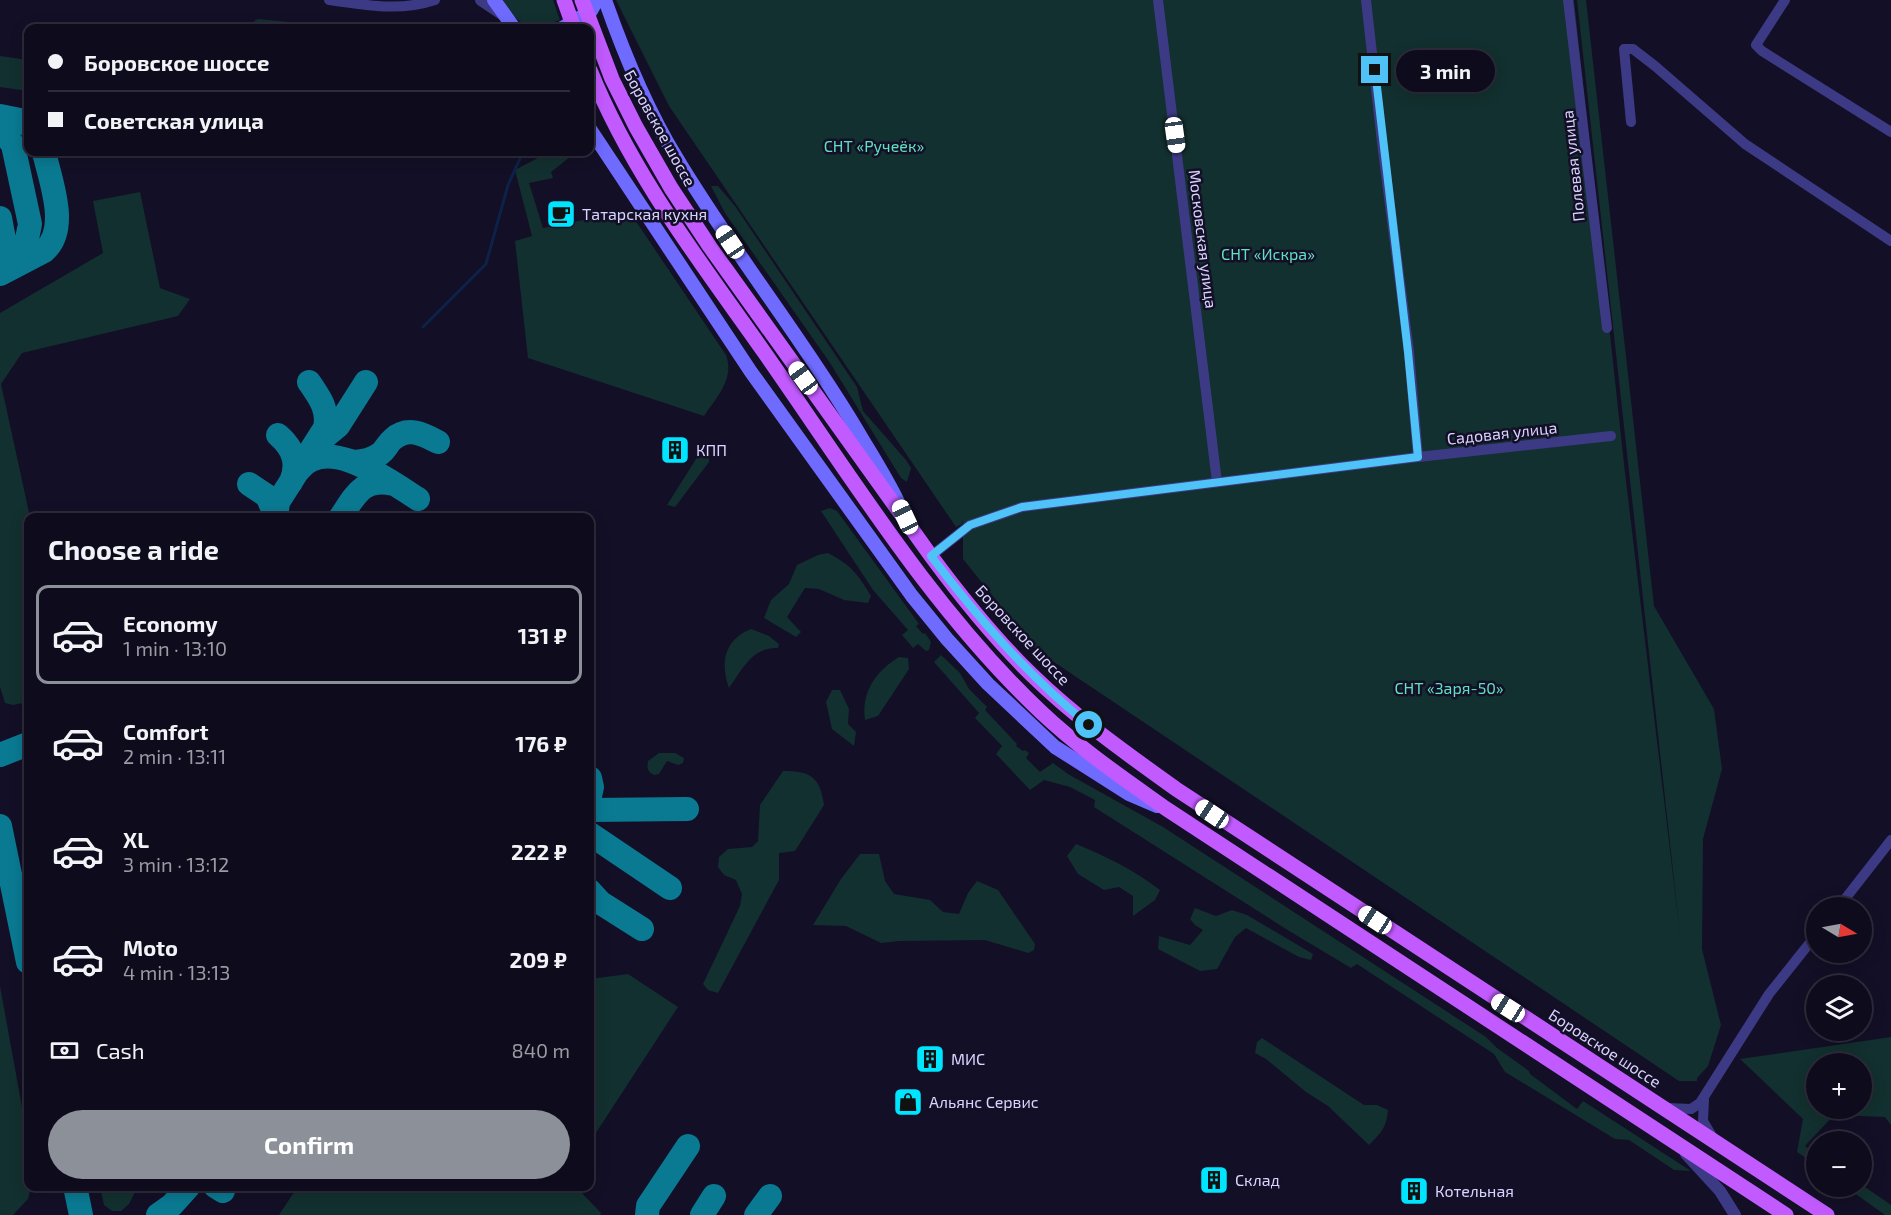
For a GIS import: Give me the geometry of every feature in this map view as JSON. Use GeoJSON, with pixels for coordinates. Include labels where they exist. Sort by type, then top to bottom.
{"type":"FeatureCollection","features":[{"type":"Feature","properties":{"kind":"main road"},"geometry":{"type":"LineString","coordinates":[[494,0],[511,24]]}},
{"type":"Feature","properties":{"kind":"main road"},"geometry":{"type":"LineString","coordinates":[[564,0],[573,24]]}},
{"type":"Feature","properties":{"kind":"main road","name":"Боровское шоссе"},"geometry":{"type":"LineString","coordinates":[[582,0],[591,24]]}},
{"type":"Feature","properties":{"kind":"main road"},"geometry":{"type":"LineString","coordinates":[[569,24],[591,11],[597,0]]}},
{"type":"Feature","properties":{"kind":"main road"},"geometry":{"type":"LineString","coordinates":[[605,0],[629,64],[674,155],[730,242],[830,386],[887,480],[907,522]]}},
{"type":"Feature","properties":{"kind":"main road","name":"Боровское шоссе"},"geometry":{"type":"LineString","coordinates":[[594,32],[612,79],[650,154],[705,238],[931,556],[968,604],[1025,668],[1072,711],[1125,753],[1230,826],[1827,1215]]}},
{"type":"Feature","properties":{"kind":"main road"},"geometry":{"type":"LineString","coordinates":[[594,79],[621,136],[662,208],[925,581],[985,655],[1050,720],[1105,765],[1165,808],[1786,1215]]}},
{"type":"Feature","properties":{"kind":"main road"},"geometry":{"type":"LineString","coordinates":[[594,135],[751,372],[912,596],[946,639],[988,684],[1055,747],[1129,794],[1165,808]]}},
{"type":"Feature","properties":{"kind":"street"},"geometry":{"type":"LineString","coordinates":[[329,0],[391,8],[435,0]]}},
{"type":"Feature","properties":{"kind":"street"},"geometry":{"type":"LineString","coordinates":[[481,0],[502,14]]}},
{"type":"Feature","properties":{"kind":"street","name":"Московская улица"},"geometry":{"type":"LineString","coordinates":[[1158,0],[1217,482]]}},
{"type":"Feature","properties":{"kind":"street"},"geometry":{"type":"LineString","coordinates":[[1366,0],[1408,352],[1418,457]]}},
{"type":"Feature","properties":{"kind":"street","name":"Полевая улица"},"geometry":{"type":"LineString","coordinates":[[1568,0],[1606,328]]}},
{"type":"Feature","properties":{"kind":"street"},"geometry":{"type":"LineString","coordinates":[[1785,0],[1756,45],[1891,132]]}},
{"type":"Feature","properties":{"kind":"street"},"geometry":{"type":"LineString","coordinates":[[1631,122],[1624,49],[1633,49],[1655,66],[1744,144],[1891,241]]}},
{"type":"Feature","properties":{"kind":"street","name":"Садовая улица"},"geometry":{"type":"LineString","coordinates":[[931,556],[970,525],[1022,507],[1418,457],[1611,436]]}},
{"type":"Feature","properties":{"kind":"street"},"geometry":{"type":"LineString","coordinates":[[1847,897],[1891,840]]}},
{"type":"Feature","properties":{"kind":"street"},"geometry":{"type":"LineString","coordinates":[[1664,1107],[1691,1109],[1704,1099],[1769,994],[1806,948]]}},
{"type":"Feature","properties":{"kind":"street"},"geometry":{"type":"LineString","coordinates":[[1704,1099],[1703,1121],[1714,1140]]}},
{"type":"Feature","properties":{"kind":"street"},"geometry":{"type":"LineString","coordinates":[[1671,1138],[1720,1191],[1735,1215]]}},
{"type":"Feature","properties":{"kind":"green space"},"geometry":{"type":"Polygon","coordinates":[[[503,0],[553,0],[560,20],[546,24],[526,24],[508,9],[503,0]]]}},
{"type":"Feature","properties":{"kind":"green space"},"geometry":{"type":"Polygon","coordinates":[[[616,0],[1574,0],[1624,464],[1680,934],[1577,0],[1586,0],[1654,606],[1714,709],[1722,769],[1703,839],[1702,949],[1721,1025],[1708,1066],[1697,1081],[1679,1081],[1036,650],[963,559],[963,520],[962,524],[956,527],[669,106],[616,0]]]}},
{"type":"Feature","properties":{"kind":"green space"},"geometry":{"type":"Polygon","coordinates":[[[258,19],[309,24],[254,24],[254,21],[258,19]]]}},
{"type":"Feature","properties":{"kind":"green space"},"geometry":{"type":"Polygon","coordinates":[[[0,56],[24,59],[24,90],[0,87],[0,56]]]}},
{"type":"Feature","properties":{"kind":"green space"},"geometry":{"type":"Polygon","coordinates":[[[541,156],[571,156],[551,172],[553,178],[529,183],[543,228],[629,211],[726,355],[728,372],[726,380],[719,395],[704,416],[528,358],[515,241],[532,236],[515,170],[541,156]]]}},
{"type":"Feature","properties":{"kind":"green space"},"geometry":{"type":"Polygon","coordinates":[[[711,186],[718,186],[735,206],[857,387],[863,411],[906,460],[911,468],[907,482],[901,478],[830,363],[725,213],[711,186]]]}},
{"type":"Feature","properties":{"kind":"green space"},"geometry":{"type":"Polygon","coordinates":[[[140,192],[160,288],[190,299],[178,316],[22,353],[1,384],[29,513],[24,513],[24,703],[13,705],[5,703],[0,687],[0,313],[103,253],[93,201],[140,192]]]}},
{"type":"Feature","properties":{"kind":"green space"},"geometry":{"type":"Polygon","coordinates":[[[704,451],[709,453],[709,462],[675,507],[667,505],[696,459],[704,451]]]}},
{"type":"Feature","properties":{"kind":"green space"},"geometry":{"type":"Polygon","coordinates":[[[830,508],[837,511],[919,624],[916,626],[931,642],[929,650],[926,651],[918,644],[913,648],[902,635],[908,630],[873,590],[821,511],[830,508]]]}},
{"type":"Feature","properties":{"kind":"green space"},"geometry":{"type":"Polygon","coordinates":[[[828,553],[843,562],[858,576],[871,596],[868,603],[844,600],[819,589],[805,588],[787,617],[801,632],[796,637],[764,618],[771,600],[789,584],[797,565],[828,553]]]}},
{"type":"Feature","properties":{"kind":"green space"},"geometry":{"type":"Polygon","coordinates":[[[751,629],[769,636],[779,644],[778,648],[761,651],[755,655],[729,688],[725,670],[726,653],[735,639],[751,629]]]}},
{"type":"Feature","properties":{"kind":"green space"},"geometry":{"type":"Polygon","coordinates":[[[941,655],[960,673],[969,689],[987,707],[985,710],[1017,744],[1016,746],[1029,753],[1026,758],[1040,772],[1053,763],[1068,774],[1163,827],[1486,1037],[1497,1048],[1577,1109],[1583,1101],[1691,1171],[1674,1170],[1629,1140],[1615,1139],[1505,1072],[1494,1054],[1357,964],[1351,968],[1094,807],[1095,800],[1070,787],[1044,780],[1030,790],[996,754],[1002,746],[975,718],[979,713],[934,662],[941,655]]]}},
{"type":"Feature","properties":{"kind":"green space"},"geometry":{"type":"Polygon","coordinates":[[[899,657],[908,658],[909,669],[878,716],[865,720],[865,700],[872,683],[883,669],[899,657]]]}},
{"type":"Feature","properties":{"kind":"green space"},"geometry":{"type":"Polygon","coordinates":[[[832,690],[840,690],[849,709],[848,724],[856,732],[854,746],[832,729],[826,702],[832,690]]]}},
{"type":"Feature","properties":{"kind":"green space"},"geometry":{"type":"Polygon","coordinates":[[[659,753],[675,753],[684,758],[683,763],[678,765],[667,761],[659,774],[654,775],[648,769],[648,761],[659,753]]]}},
{"type":"Feature","properties":{"kind":"green space"},"geometry":{"type":"Polygon","coordinates":[[[783,771],[800,772],[812,777],[820,787],[824,805],[795,851],[779,853],[779,880],[718,993],[708,990],[703,984],[740,906],[742,894],[736,880],[724,875],[718,867],[719,857],[728,849],[752,847],[758,841],[760,805],[783,771]]]}},
{"type":"Feature","properties":{"kind":"green space"},"geometry":{"type":"Polygon","coordinates":[[[1076,844],[1120,864],[1149,882],[1160,890],[1155,900],[1133,916],[1133,896],[1119,887],[1104,890],[1078,874],[1067,856],[1076,844]]]}},
{"type":"Feature","properties":{"kind":"green space"},"geometry":{"type":"Polygon","coordinates":[[[860,854],[879,854],[885,881],[894,894],[930,900],[943,912],[959,914],[968,893],[977,881],[998,890],[1035,944],[1034,950],[1028,953],[985,940],[881,943],[846,926],[813,925],[841,879],[860,854]]]}},
{"type":"Feature","properties":{"kind":"green space"},"geometry":{"type":"Polygon","coordinates":[[[1195,908],[1216,916],[1232,910],[1247,915],[1313,954],[1311,960],[1299,957],[1246,928],[1235,937],[1217,969],[1200,971],[1158,949],[1159,936],[1190,945],[1203,930],[1190,919],[1195,908]]]}},
{"type":"Feature","properties":{"kind":"green space"},"geometry":{"type":"Polygon","coordinates":[[[628,974],[678,1007],[594,1136],[594,978],[628,974]]]}},
{"type":"Feature","properties":{"kind":"green space"},"geometry":{"type":"Polygon","coordinates":[[[0,986],[24,1118],[24,1191],[30,1191],[28,1199],[13,1215],[0,1215],[0,986]]]}},
{"type":"Feature","properties":{"kind":"green space"},"geometry":{"type":"Polygon","coordinates":[[[1891,1037],[1891,1125],[1885,1117],[1872,1116],[1872,1053],[1806,1053],[1806,1119],[1830,1119],[1819,1131],[1806,1131],[1806,1158],[1797,1152],[1803,1119],[1740,1059],[1891,1037]]]}},
{"type":"Feature","properties":{"kind":"green space"},"geometry":{"type":"Polygon","coordinates":[[[1262,1038],[1364,1105],[1377,1105],[1388,1110],[1385,1126],[1380,1133],[1369,1145],[1328,1106],[1255,1053],[1257,1042],[1262,1038]]]}},
{"type":"Feature","properties":{"kind":"green space"},"geometry":{"type":"Polygon","coordinates":[[[101,1191],[136,1191],[129,1204],[121,1211],[112,1211],[104,1205],[101,1191]]]}},
{"type":"Feature","properties":{"kind":"green space"},"geometry":{"type":"Polygon","coordinates":[[[295,1191],[580,1191],[601,1213],[600,1215],[279,1215],[295,1191]]]}},
{"type":"Feature","properties":{"kind":"green space"},"geometry":{"type":"Polygon","coordinates":[[[1872,1192],[1891,1205],[1891,1215],[1885,1215],[1860,1197],[1872,1197],[1872,1192]]]}},
{"type":"Feature","properties":{"kind":"waterway"},"geometry":{"type":"LineString","coordinates":[[423,327],[486,264],[508,185],[521,156]]}},
{"type":"Feature","properties":{"kind":"taxiway"},"geometry":{"type":"LineString","coordinates":[[0,116],[24,122]]}},
{"type":"Feature","properties":{"kind":"taxiway"},"geometry":{"type":"LineString","coordinates":[[0,127],[13,145],[30,224],[25,249],[13,267]]}},
{"type":"Feature","properties":{"kind":"taxiway"},"geometry":{"type":"LineString","coordinates":[[0,274],[44,251],[52,242],[56,230],[56,204],[45,156]]}},
{"type":"Feature","properties":{"kind":"taxiway"},"geometry":{"type":"LineString","coordinates":[[0,218],[6,250],[0,267]]}},
{"type":"Feature","properties":{"kind":"taxiway"},"geometry":{"type":"LineString","coordinates":[[277,513],[278,502],[325,428],[324,409],[320,398],[309,382]]}},
{"type":"Feature","properties":{"kind":"taxiway"},"geometry":{"type":"LineString","coordinates":[[321,440],[338,426],[366,382]]}},
{"type":"Feature","properties":{"kind":"taxiway"},"geometry":{"type":"LineString","coordinates":[[353,462],[375,457],[393,439],[404,433],[421,434],[438,442]]}},
{"type":"Feature","properties":{"kind":"taxiway"},"geometry":{"type":"LineString","coordinates":[[278,435],[293,456],[294,468],[291,482]]}},
{"type":"Feature","properties":{"kind":"taxiway"},"geometry":{"type":"LineString","coordinates":[[299,470],[311,460],[326,457],[342,458],[376,473],[418,499]]}},
{"type":"Feature","properties":{"kind":"taxiway"},"geometry":{"type":"LineString","coordinates":[[343,513],[361,489],[375,483],[394,484]]}},
{"type":"Feature","properties":{"kind":"taxiway"},"geometry":{"type":"LineString","coordinates":[[249,484],[267,496],[275,513]]}},
{"type":"Feature","properties":{"kind":"taxiway"},"geometry":{"type":"LineString","coordinates":[[0,755],[24,746]]}},
{"type":"Feature","properties":{"kind":"taxiway"},"geometry":{"type":"LineString","coordinates":[[594,810],[687,809]]}},
{"type":"Feature","properties":{"kind":"taxiway"},"geometry":{"type":"LineString","coordinates":[[0,826],[24,943]]}},
{"type":"Feature","properties":{"kind":"taxiway"},"geometry":{"type":"LineString","coordinates":[[594,837],[670,888]]}},
{"type":"Feature","properties":{"kind":"taxiway"},"geometry":{"type":"LineString","coordinates":[[594,895],[601,903],[642,929]]}},
{"type":"Feature","properties":{"kind":"taxiway"},"geometry":{"type":"LineString","coordinates":[[647,1215],[648,1206],[688,1146]]}},
{"type":"Feature","properties":{"kind":"taxiway"},"geometry":{"type":"LineString","coordinates":[[76,1191],[81,1215]]}},
{"type":"Feature","properties":{"kind":"taxiway"},"geometry":{"type":"LineString","coordinates":[[158,1215],[172,1205],[185,1191]]}},
{"type":"Feature","properties":{"kind":"taxiway"},"geometry":{"type":"LineString","coordinates":[[702,1215],[714,1196]]}},
{"type":"Feature","properties":{"kind":"taxiway"},"geometry":{"type":"LineString","coordinates":[[756,1215],[770,1196]]}},
{"type":"Feature","properties":{"kind":"place","name":"Татарская кухня"},"geometry":{"type":"Point","coordinates":[561,214]}},
{"type":"Feature","properties":{"kind":"place","name":"КПП"},"geometry":{"type":"Point","coordinates":[675,450]}},
{"type":"Feature","properties":{"kind":"place","name":"МИС"},"geometry":{"type":"Point","coordinates":[930,1059]}},
{"type":"Feature","properties":{"kind":"place","name":"Альянс Сервис"},"geometry":{"type":"Point","coordinates":[908,1102]}},
{"type":"Feature","properties":{"kind":"place","name":"Склад"},"geometry":{"type":"Point","coordinates":[1214,1180]}},
{"type":"Feature","properties":{"kind":"place","name":"Котельная"},"geometry":{"type":"Point","coordinates":[1414,1191]}},
{"type":"Feature","properties":{"kind":"route"},"geometry":{"type":"LineString","coordinates":[[1089,725],[1020,663],[968,604],[931,556],[970,525],[1022,507],[1418,457],[1375,70]]}},
{"type":"Feature","properties":{"kind":"park label","name":"СНТ «Ручеёк»"},"geometry":{"type":"Point","coordinates":[874,146]}},
{"type":"Feature","properties":{"kind":"park label","name":"СНТ «Искра»"},"geometry":{"type":"Point","coordinates":[1268,254]}},
{"type":"Feature","properties":{"kind":"park label","name":"СНТ «Заря-50»"},"geometry":{"type":"Point","coordinates":[1449,688]}}]}
